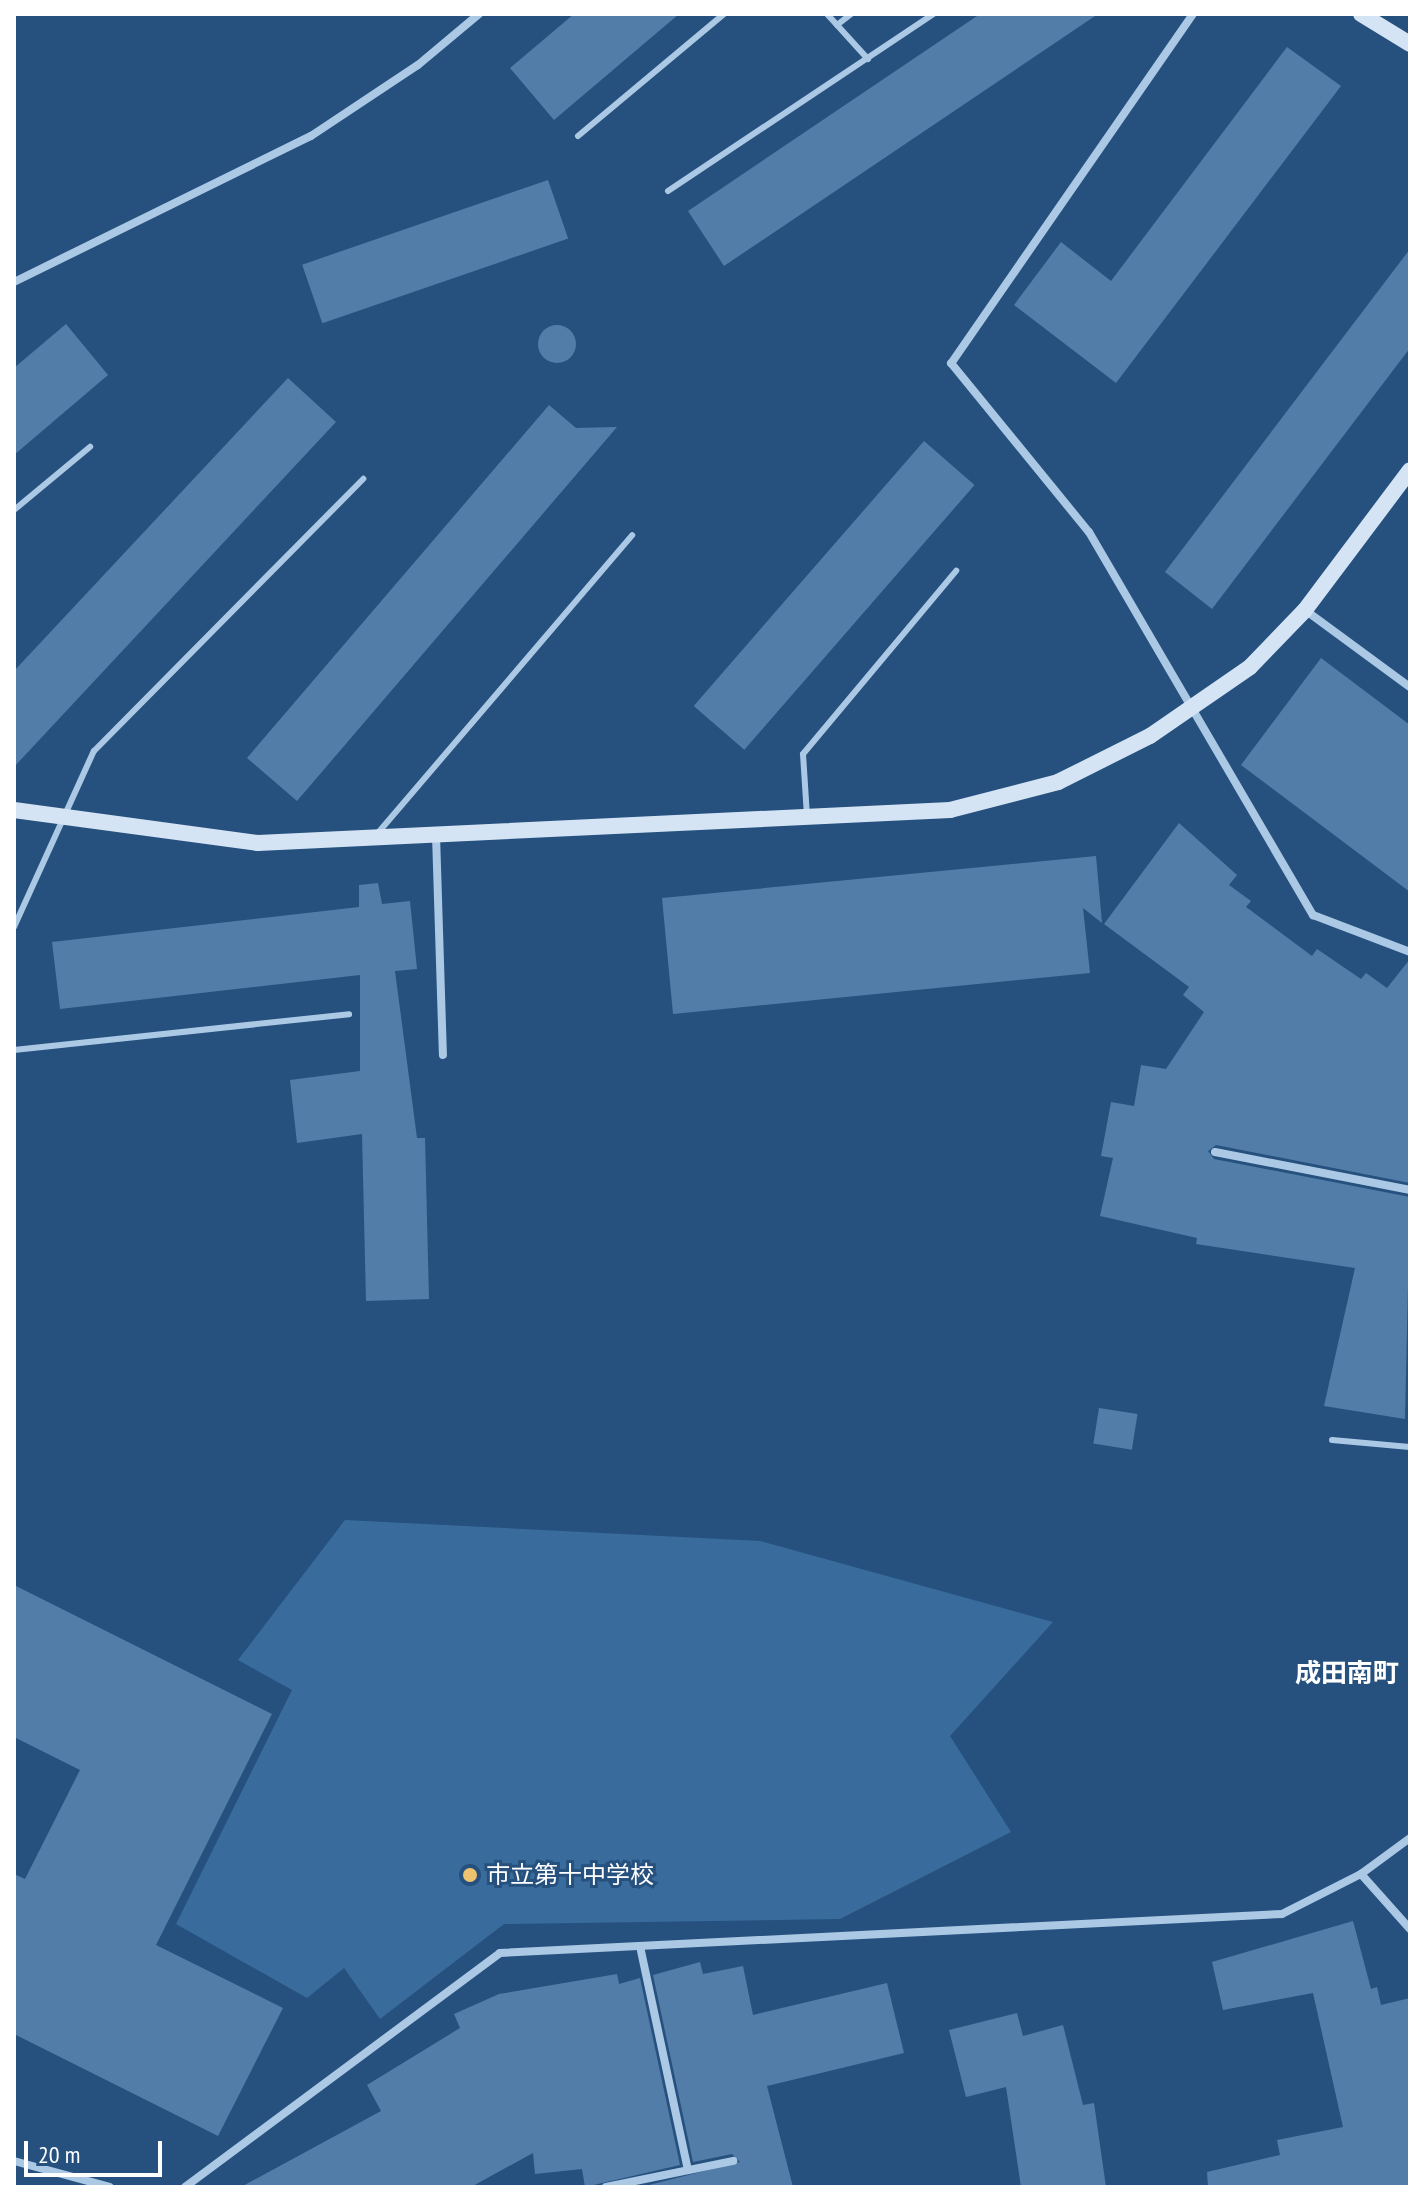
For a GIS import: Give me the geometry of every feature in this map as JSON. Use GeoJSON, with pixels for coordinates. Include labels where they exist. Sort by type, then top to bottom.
{"type":"FeatureCollection","features":[{"type":"Feature","properties":{"kind":"street"},"geometry":{"type":"LineString","coordinates":[[14,282],[311,136],[418,65],[479,14]]}},
{"type":"Feature","properties":{"kind":"street"},"geometry":{"type":"LineString","coordinates":[[1193,14],[951,363],[1089,532],[1313,915],[1410,952]]}},
{"type":"Feature","properties":{"kind":"street"},"geometry":{"type":"LineString","coordinates":[[1361,14],[1410,43]]}},
{"type":"Feature","properties":{"kind":"street"},"geometry":{"type":"LineString","coordinates":[[14,810],[258,843],[950,810],[1058,782],[1150,736],[1250,667],[1305,610],[1410,470]]}},
{"type":"Feature","properties":{"kind":"street"},"geometry":{"type":"LineString","coordinates":[[1305,610],[1410,687]]}},
{"type":"Feature","properties":{"kind":"street"},"geometry":{"type":"LineString","coordinates":[[436,835],[443,1055]]}},
{"type":"Feature","properties":{"kind":"street"},"geometry":{"type":"LineString","coordinates":[[1215,1152],[1410,1190]]}},
{"type":"Feature","properties":{"kind":"street"},"geometry":{"type":"LineString","coordinates":[[185,2187],[500,1953],[641,1951],[1282,1914],[1361,1874],[1410,1838]]}},
{"type":"Feature","properties":{"kind":"street"},"geometry":{"type":"LineString","coordinates":[[1361,1874],[1410,1929]]}},
{"type":"Feature","properties":{"kind":"street"},"geometry":{"type":"LineString","coordinates":[[641,1951],[688,2170]]}},
{"type":"Feature","properties":{"kind":"street"},"geometry":{"type":"LineString","coordinates":[[14,2161],[110,2187]]}},
{"type":"Feature","properties":{"kind":"street"},"geometry":{"type":"LineString","coordinates":[[606,2187],[733,2161]]}},
{"type":"Feature","properties":{"kind":"lane"},"geometry":{"type":"LineString","coordinates":[[578,136],[724,14]]}},
{"type":"Feature","properties":{"kind":"lane"},"geometry":{"type":"LineString","coordinates":[[827,14],[868,59]]}},
{"type":"Feature","properties":{"kind":"lane"},"geometry":{"type":"LineString","coordinates":[[837,25],[851,14]]}},
{"type":"Feature","properties":{"kind":"lane"},"geometry":{"type":"LineString","coordinates":[[668,191],[933,14]]}},
{"type":"Feature","properties":{"kind":"lane"},"geometry":{"type":"LineString","coordinates":[[14,510],[90,447]]}},
{"type":"Feature","properties":{"kind":"lane"},"geometry":{"type":"LineString","coordinates":[[14,927],[94,751],[363,479]]}},
{"type":"Feature","properties":{"kind":"lane"},"geometry":{"type":"LineString","coordinates":[[373,837],[632,535]]}},
{"type":"Feature","properties":{"kind":"lane"},"geometry":{"type":"LineString","coordinates":[[807,816],[803,754],[956,571]]}},
{"type":"Feature","properties":{"kind":"lane"},"geometry":{"type":"LineString","coordinates":[[14,1050],[349,1014]]}},
{"type":"Feature","properties":{"kind":"lane"},"geometry":{"type":"LineString","coordinates":[[1332,1440],[1410,1447]]}},
{"type":"Feature","properties":{"kind":"shaded area","name":"市立第十中学校"},"geometry":{"type":"Polygon","coordinates":[[[345,1520],[760,1541],[1053,1622],[950,1736],[1011,1832],[840,1919],[504,1924],[380,2019],[344,1968],[307,1998],[176,1924],[292,1690],[238,1660],[345,1520]]]}},
{"type":"Feature","properties":{"kind":"building"},"geometry":{"type":"Polygon","coordinates":[[[574,14],[679,14],[554,120],[510,68],[574,14]]]}},
{"type":"Feature","properties":{"kind":"building"},"geometry":{"type":"Polygon","coordinates":[[[980,14],[1098,14],[724,266],[688,211],[980,14]]]}},
{"type":"Feature","properties":{"kind":"building"},"geometry":{"type":"Polygon","coordinates":[[[1287,47],[1341,86],[1116,383],[1014,305],[1061,242],[1111,281],[1287,47]]]}},
{"type":"Feature","properties":{"kind":"building"},"geometry":{"type":"Polygon","coordinates":[[[548,180],[568,239],[322,323],[302,265],[548,180]]]}},
{"type":"Feature","properties":{"kind":"building"},"geometry":{"type":"Polygon","coordinates":[[[1410,249],[1410,348],[1212,609],[1165,572],[1410,249]]]}},
{"type":"Feature","properties":{"kind":"building"},"geometry":{"type":"Polygon","coordinates":[[[66,324],[108,375],[14,455],[14,368],[66,324]]]}},
{"type":"Feature","properties":{"kind":"building"},"geometry":{"type":"Polygon","coordinates":[[[557,325],[570,331],[576,344],[570,357],[557,363],[544,357],[538,344],[544,331],[557,325]]]}},
{"type":"Feature","properties":{"kind":"building"},"geometry":{"type":"Polygon","coordinates":[[[288,378],[336,422],[14,767],[14,671],[288,378]]]}},
{"type":"Feature","properties":{"kind":"building"},"geometry":{"type":"Polygon","coordinates":[[[549,405],[576,428],[617,427],[297,801],[247,758],[549,405]]]}},
{"type":"Feature","properties":{"kind":"building"},"geometry":{"type":"Polygon","coordinates":[[[924,441],[975,485],[744,750],[694,706],[924,441]]]}},
{"type":"Feature","properties":{"kind":"building"},"geometry":{"type":"Polygon","coordinates":[[[1321,658],[1410,725],[1410,892],[1241,765],[1321,658]]]}},
{"type":"Feature","properties":{"kind":"building"},"geometry":{"type":"Polygon","coordinates":[[[1179,823],[1237,875],[1229,885],[1251,901],[1246,907],[1312,956],[1317,949],[1361,979],[1366,973],[1387,988],[1410,959],[1410,1183],[1216,1145],[1208,1151],[1214,1159],[1410,1197],[1405,1419],[1324,1406],[1355,1268],[1196,1244],[1197,1238],[1100,1216],[1113,1158],[1101,1156],[1111,1102],[1134,1106],[1141,1065],[1166,1069],[1204,1012],[1183,995],[1189,987],[1104,924],[1179,823]]]}},
{"type":"Feature","properties":{"kind":"building"},"geometry":{"type":"Polygon","coordinates":[[[1096,856],[1102,923],[1083,908],[1090,973],[673,1014],[662,898],[1096,856]]]}},
{"type":"Feature","properties":{"kind":"building"},"geometry":{"type":"Polygon","coordinates":[[[378,883],[382,904],[410,901],[417,969],[395,971],[417,1138],[425,1138],[429,1299],[366,1301],[362,1134],[297,1143],[290,1080],[360,1071],[360,975],[60,1009],[52,942],[359,907],[359,885],[378,883]]]}},
{"type":"Feature","properties":{"kind":"building"},"geometry":{"type":"Polygon","coordinates":[[[1099,1408],[1138,1414],[1132,1450],[1093,1444],[1099,1408]]]}},
{"type":"Feature","properties":{"kind":"building"},"geometry":{"type":"Polygon","coordinates":[[[14,1585],[272,1714],[156,1945],[283,2008],[218,2136],[14,2034],[14,1874],[25,1879],[80,1770],[14,1737],[14,1585]]]}},
{"type":"Feature","properties":{"kind":"building"},"geometry":{"type":"Polygon","coordinates":[[[1353,1921],[1371,1989],[1377,1987],[1381,2005],[1410,1998],[1410,2187],[1208,2187],[1207,2172],[1280,2155],[1277,2140],[1343,2127],[1313,1993],[1223,2010],[1212,1962],[1353,1921]]]}},
{"type":"Feature","properties":{"kind":"building"},"geometry":{"type":"Polygon","coordinates":[[[700,1962],[703,1974],[743,1966],[753,2015],[887,1983],[904,2053],[767,2086],[793,2187],[641,2187],[740,2162],[732,2154],[693,2162],[653,1975],[700,1962]]]}},
{"type":"Feature","properties":{"kind":"building"},"geometry":{"type":"Polygon","coordinates":[[[617,1974],[619,1984],[640,1978],[680,2165],[585,2187],[582,2169],[535,2174],[533,2153],[471,2187],[241,2187],[381,2111],[367,2085],[460,2028],[454,2014],[499,1994],[617,1974]]]}},
{"type":"Feature","properties":{"kind":"building"},"geometry":{"type":"Polygon","coordinates":[[[1017,2013],[1023,2036],[1063,2025],[1083,2105],[1094,2103],[1106,2187],[1021,2187],[1006,2087],[966,2097],[949,2030],[1017,2013]]]}},
{"type":"Feature","properties":{"kind":"place","name":"市立第十中学校"},"geometry":{"type":"Point","coordinates":[470,1875]}},
{"type":"Feature","properties":{"kind":"district","name":"成田南町"},"geometry":{"type":"Point","coordinates":[1347,1673]}}]}
